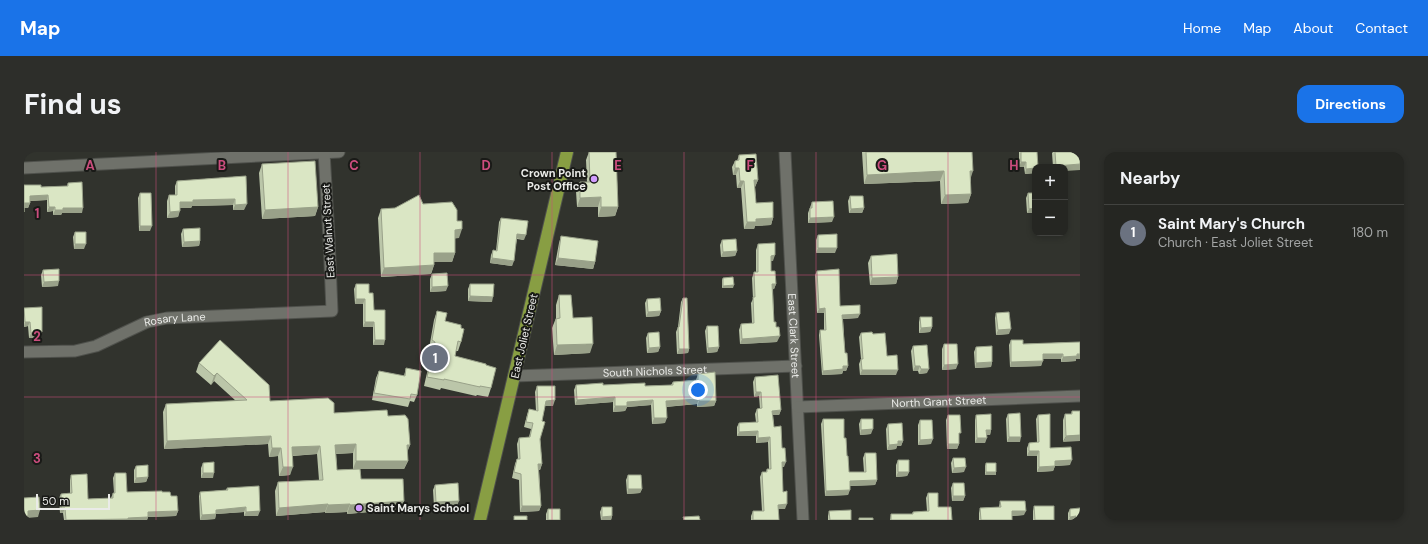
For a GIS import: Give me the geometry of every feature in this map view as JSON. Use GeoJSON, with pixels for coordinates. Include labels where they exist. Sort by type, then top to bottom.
{"type":"FeatureCollection","features":[{"type":"Feature","properties":{"kind":"main road","name":"East Joliet Street"},"geometry":{"type":"LineString","coordinates":[[480,520],[567,152]]}},
{"type":"Feature","properties":{"kind":"street","name":"East Walnut Street"},"geometry":{"type":"LineString","coordinates":[[324,152],[330,238],[332,311]]}},
{"type":"Feature","properties":{"kind":"street"},"geometry":{"type":"LineString","coordinates":[[24,168],[146,157],[339,152]]}},
{"type":"Feature","properties":{"kind":"street","name":"East Clark Street"},"geometry":{"type":"LineString","coordinates":[[786,152],[803,520]]}},
{"type":"Feature","properties":{"kind":"street","name":"Rosary Lane"},"geometry":{"type":"LineString","coordinates":[[24,352],[75,351],[96,346],[147,322],[167,318],[332,311]]}},
{"type":"Feature","properties":{"kind":"street","name":"South Nichols Street"},"geometry":{"type":"LineString","coordinates":[[514,376],[796,366]]}},
{"type":"Feature","properties":{"kind":"street","name":"North Grant Street"},"geometry":{"type":"LineString","coordinates":[[798,407],[1080,396]]}},
{"type":"Feature","properties":{"kind":"building"},"geometry":{"type":"Polygon","coordinates":[[[589,152],[616,152],[618,207],[601,207],[601,197],[580,198],[580,182],[590,182],[589,152]]]}},
{"type":"Feature","properties":{"kind":"building"},"geometry":{"type":"Polygon","coordinates":[[[866,152],[972,152],[973,171],[970,171],[971,194],[945,195],[944,171],[867,175],[866,152]]]}},
{"type":"Feature","properties":{"kind":"building"},"geometry":{"type":"Polygon","coordinates":[[[1021,152],[1037,152],[1038,164],[1032,164],[1032,168],[1026,169],[1026,162],[1021,162],[1021,152]]]}},
{"type":"Feature","properties":{"kind":"building"},"geometry":{"type":"Polygon","coordinates":[[[1055,152],[1080,152],[1080,164],[1056,164],[1055,152]]]}},
{"type":"Feature","properties":{"kind":"building"},"geometry":{"type":"Polygon","coordinates":[[[756,154],[758,180],[754,180],[756,203],[773,202],[773,218],[756,219],[756,222],[747,222],[744,181],[740,181],[739,168],[735,168],[735,161],[739,160],[739,155],[756,154]]]}},
{"type":"Feature","properties":{"kind":"building"},"geometry":{"type":"Polygon","coordinates":[[[315,161],[318,207],[265,210],[262,164],[315,161]]]}},
{"type":"Feature","properties":{"kind":"building"},"geometry":{"type":"Polygon","coordinates":[[[246,176],[247,204],[235,205],[235,199],[193,200],[193,202],[180,202],[180,211],[170,212],[169,195],[177,195],[177,181],[246,176]]]}},
{"type":"Feature","properties":{"kind":"building"},"geometry":{"type":"Polygon","coordinates":[[[82,182],[83,208],[63,208],[63,210],[55,210],[55,207],[49,207],[48,195],[30,196],[30,203],[24,203],[24,185],[41,185],[41,187],[68,186],[68,183],[82,182]]]}},
{"type":"Feature","properties":{"kind":"building"},"geometry":{"type":"Polygon","coordinates":[[[140,193],[151,193],[152,226],[140,226],[140,193]]]}},
{"type":"Feature","properties":{"kind":"building"},"geometry":{"type":"Polygon","coordinates":[[[1028,193],[1032,193],[1032,208],[1029,209],[1028,193]]]}},
{"type":"Feature","properties":{"kind":"building"},"geometry":{"type":"Polygon","coordinates":[[[419,195],[423,204],[452,202],[457,210],[457,221],[462,221],[462,229],[455,230],[455,253],[434,253],[434,265],[384,268],[381,209],[395,208],[419,195]]]}},
{"type":"Feature","properties":{"kind":"building"},"geometry":{"type":"Polygon","coordinates":[[[850,196],[863,196],[864,208],[851,209],[850,196]]]}},
{"type":"Feature","properties":{"kind":"building"},"geometry":{"type":"Polygon","coordinates":[[[833,201],[834,217],[810,218],[810,208],[812,208],[812,202],[833,201]]]}},
{"type":"Feature","properties":{"kind":"building"},"geometry":{"type":"Polygon","coordinates":[[[501,218],[528,221],[526,235],[517,234],[514,261],[492,258],[493,250],[497,251],[501,218]]]}},
{"type":"Feature","properties":{"kind":"building"},"geometry":{"type":"Polygon","coordinates":[[[200,228],[200,241],[184,242],[183,229],[200,228]]]}},
{"type":"Feature","properties":{"kind":"building"},"geometry":{"type":"Polygon","coordinates":[[[75,232],[86,232],[86,244],[75,244],[75,232]]]}},
{"type":"Feature","properties":{"kind":"building"},"geometry":{"type":"Polygon","coordinates":[[[837,234],[837,248],[818,248],[818,235],[837,234]]]}},
{"type":"Feature","properties":{"kind":"building"},"geometry":{"type":"Polygon","coordinates":[[[561,236],[598,241],[595,262],[558,258],[561,236]]]}},
{"type":"Feature","properties":{"kind":"building"},"geometry":{"type":"Polygon","coordinates":[[[736,239],[737,251],[723,252],[722,240],[736,239]]]}},
{"type":"Feature","properties":{"kind":"building"},"geometry":{"type":"Polygon","coordinates":[[[775,243],[775,255],[771,256],[771,271],[775,271],[776,284],[772,284],[774,322],[776,322],[776,327],[779,327],[780,336],[742,339],[741,324],[754,323],[754,272],[758,272],[758,244],[775,243]]]}},
{"type":"Feature","properties":{"kind":"building"},"geometry":{"type":"Polygon","coordinates":[[[897,254],[898,277],[872,278],[871,256],[897,254]]]}},
{"type":"Feature","properties":{"kind":"building"},"geometry":{"type":"Polygon","coordinates":[[[59,269],[59,281],[44,282],[43,270],[59,269]]]}},
{"type":"Feature","properties":{"kind":"building"},"geometry":{"type":"Polygon","coordinates":[[[839,269],[840,306],[860,305],[860,314],[842,315],[845,353],[847,353],[848,366],[843,366],[843,369],[823,371],[820,330],[826,330],[825,308],[819,309],[817,271],[839,269]]]}},
{"type":"Feature","properties":{"kind":"building"},"geometry":{"type":"Polygon","coordinates":[[[447,273],[448,286],[432,287],[432,274],[447,273]]]}},
{"type":"Feature","properties":{"kind":"building"},"geometry":{"type":"Polygon","coordinates":[[[733,277],[734,285],[723,286],[723,278],[733,277]]]}},
{"type":"Feature","properties":{"kind":"building"},"geometry":{"type":"Polygon","coordinates":[[[356,284],[369,284],[369,293],[373,293],[374,310],[385,310],[385,340],[375,340],[374,322],[365,322],[365,299],[356,299],[356,284]]]}},
{"type":"Feature","properties":{"kind":"building"},"geometry":{"type":"Polygon","coordinates":[[[470,284],[494,284],[493,297],[470,296],[470,284]]]}},
{"type":"Feature","properties":{"kind":"building"},"geometry":{"type":"Polygon","coordinates":[[[559,295],[571,295],[573,318],[592,317],[593,344],[557,345],[556,319],[560,318],[559,295]]]}},
{"type":"Feature","properties":{"kind":"building"},"geometry":{"type":"Polygon","coordinates":[[[660,298],[661,311],[648,312],[647,299],[660,298]]]}},
{"type":"Feature","properties":{"kind":"building"},"geometry":{"type":"Polygon","coordinates":[[[683,298],[687,298],[689,349],[679,349],[678,327],[683,298]]]}},
{"type":"Feature","properties":{"kind":"building"},"geometry":{"type":"Polygon","coordinates":[[[42,307],[42,332],[31,333],[30,322],[25,322],[24,308],[42,307]]]}},
{"type":"Feature","properties":{"kind":"building"},"geometry":{"type":"Polygon","coordinates":[[[437,311],[447,313],[445,321],[461,325],[461,328],[464,329],[461,342],[458,341],[455,356],[496,368],[491,388],[427,377],[435,342],[432,340],[437,311]]]}},
{"type":"Feature","properties":{"kind":"building"},"geometry":{"type":"Polygon","coordinates":[[[1009,312],[1011,329],[998,330],[996,313],[1009,312]]]}},
{"type":"Feature","properties":{"kind":"building"},"geometry":{"type":"Polygon","coordinates":[[[920,317],[932,317],[932,327],[921,328],[920,317]]]}},
{"type":"Feature","properties":{"kind":"building"},"geometry":{"type":"Polygon","coordinates":[[[707,326],[718,326],[719,347],[708,348],[707,326]]]}},
{"type":"Feature","properties":{"kind":"building"},"geometry":{"type":"Polygon","coordinates":[[[659,332],[660,347],[649,348],[648,333],[659,332]]]}},
{"type":"Feature","properties":{"kind":"building"},"geometry":{"type":"Polygon","coordinates":[[[872,332],[873,334],[885,333],[887,356],[897,355],[898,370],[862,370],[861,359],[863,359],[861,333],[872,332]]]}},
{"type":"Feature","properties":{"kind":"building"},"geometry":{"type":"Polygon","coordinates":[[[220,340],[269,385],[270,401],[328,398],[334,403],[334,413],[387,410],[388,416],[405,415],[408,419],[410,445],[407,445],[408,461],[356,461],[356,444],[335,445],[337,470],[360,469],[361,479],[403,479],[404,501],[350,505],[328,504],[279,508],[278,482],[323,480],[320,446],[292,447],[293,467],[283,467],[281,448],[272,448],[271,436],[167,441],[166,404],[247,400],[217,373],[214,376],[199,363],[220,340]]]}},
{"type":"Feature","properties":{"kind":"building"},"geometry":{"type":"Polygon","coordinates":[[[1011,340],[1023,340],[1023,344],[1080,342],[1080,354],[1077,354],[1077,356],[1063,357],[1063,354],[1043,354],[1043,361],[1011,362],[1011,340]]]}},
{"type":"Feature","properties":{"kind":"building"},"geometry":{"type":"Polygon","coordinates":[[[944,344],[957,344],[958,364],[944,365],[944,344]]]}},
{"type":"Feature","properties":{"kind":"building"},"geometry":{"type":"Polygon","coordinates":[[[927,345],[929,369],[921,369],[920,366],[915,366],[913,346],[927,345]]]}},
{"type":"Feature","properties":{"kind":"building"},"geometry":{"type":"Polygon","coordinates":[[[992,346],[992,362],[976,363],[976,347],[992,346]]]}},
{"type":"Feature","properties":{"kind":"building"},"geometry":{"type":"Polygon","coordinates":[[[406,368],[421,371],[417,395],[411,394],[410,399],[374,393],[379,371],[405,376],[406,368]]]}},
{"type":"Feature","properties":{"kind":"building"},"geometry":{"type":"Polygon","coordinates":[[[715,372],[716,401],[699,401],[699,399],[666,401],[667,418],[654,418],[653,400],[627,402],[627,406],[615,406],[615,397],[577,400],[576,385],[603,383],[603,385],[645,383],[645,386],[673,385],[673,382],[698,380],[698,374],[715,372]]]}},
{"type":"Feature","properties":{"kind":"building"},"geometry":{"type":"Polygon","coordinates":[[[778,375],[781,410],[772,411],[774,427],[781,426],[782,448],[785,448],[786,462],[782,462],[783,492],[787,491],[787,504],[778,505],[779,520],[753,520],[753,511],[764,511],[762,472],[767,472],[767,469],[771,469],[770,437],[758,438],[758,431],[739,432],[739,423],[758,422],[757,409],[762,408],[761,392],[756,392],[755,377],[778,375]]]}},
{"type":"Feature","properties":{"kind":"building"},"geometry":{"type":"Polygon","coordinates":[[[537,386],[555,386],[555,400],[546,401],[542,421],[545,422],[540,439],[542,464],[538,464],[541,506],[522,506],[521,474],[514,472],[517,459],[520,459],[519,438],[530,437],[533,423],[526,422],[529,409],[538,411],[537,386]]]}},
{"type":"Feature","properties":{"kind":"building"},"geometry":{"type":"Polygon","coordinates":[[[1072,411],[1080,411],[1080,435],[1066,436],[1065,414],[1072,414],[1072,411]]]}},
{"type":"Feature","properties":{"kind":"building"},"geometry":{"type":"Polygon","coordinates":[[[1020,413],[1021,437],[1009,437],[1008,414],[1020,413]]]}},
{"type":"Feature","properties":{"kind":"building"},"geometry":{"type":"Polygon","coordinates":[[[991,414],[991,430],[986,430],[987,438],[977,438],[976,415],[991,414]]]}},
{"type":"Feature","properties":{"kind":"building"},"geometry":{"type":"Polygon","coordinates":[[[1050,414],[1050,448],[1071,447],[1072,460],[1055,461],[1055,466],[1039,467],[1039,451],[1029,451],[1029,443],[1039,442],[1038,415],[1050,414]]]}},
{"type":"Feature","properties":{"kind":"building"},"geometry":{"type":"Polygon","coordinates":[[[948,415],[960,415],[961,433],[959,433],[959,444],[948,444],[948,415]]]}},
{"type":"Feature","properties":{"kind":"building"},"geometry":{"type":"Polygon","coordinates":[[[823,419],[844,419],[844,438],[846,438],[849,472],[866,472],[865,453],[876,453],[877,480],[850,481],[850,490],[826,491],[823,419]]]}},
{"type":"Feature","properties":{"kind":"building"},"geometry":{"type":"Polygon","coordinates":[[[861,419],[873,419],[873,429],[861,430],[861,419]]]}},
{"type":"Feature","properties":{"kind":"building"},"geometry":{"type":"Polygon","coordinates":[[[920,420],[932,420],[933,439],[920,440],[920,420]]]}},
{"type":"Feature","properties":{"kind":"building"},"geometry":{"type":"Polygon","coordinates":[[[902,423],[903,441],[898,441],[898,444],[889,445],[888,424],[902,423]]]}},
{"type":"Feature","properties":{"kind":"building"},"geometry":{"type":"Polygon","coordinates":[[[953,458],[965,458],[966,467],[954,468],[953,458]]]}},
{"type":"Feature","properties":{"kind":"building"},"geometry":{"type":"Polygon","coordinates":[[[898,460],[909,460],[909,472],[898,472],[898,460]]]}},
{"type":"Feature","properties":{"kind":"building"},"geometry":{"type":"Polygon","coordinates":[[[214,462],[214,473],[203,473],[203,463],[214,462]]]}},
{"type":"Feature","properties":{"kind":"building"},"geometry":{"type":"Polygon","coordinates":[[[986,463],[996,463],[996,472],[986,472],[986,463]]]}},
{"type":"Feature","properties":{"kind":"building"},"geometry":{"type":"Polygon","coordinates":[[[148,465],[148,477],[136,478],[136,466],[148,465]]]}},
{"type":"Feature","properties":{"kind":"building"},"geometry":{"type":"Polygon","coordinates":[[[115,473],[126,473],[127,492],[162,491],[170,492],[171,496],[177,496],[178,511],[148,512],[148,517],[128,519],[66,520],[65,508],[61,508],[61,494],[72,493],[71,475],[87,474],[88,499],[113,498],[113,493],[115,493],[115,473]]]}},
{"type":"Feature","properties":{"kind":"building"},"geometry":{"type":"Polygon","coordinates":[[[628,475],[641,475],[642,489],[628,489],[628,475]]]}},
{"type":"Feature","properties":{"kind":"building"},"geometry":{"type":"Polygon","coordinates":[[[458,483],[459,501],[436,502],[435,485],[458,483]]]}},
{"type":"Feature","properties":{"kind":"building"},"geometry":{"type":"Polygon","coordinates":[[[953,483],[964,483],[965,496],[953,496],[953,483]]]}},
{"type":"Feature","properties":{"kind":"building"},"geometry":{"type":"Polygon","coordinates":[[[259,486],[260,511],[246,512],[246,507],[216,510],[216,514],[202,515],[200,492],[228,490],[227,488],[259,486]]]}},
{"type":"Feature","properties":{"kind":"building"},"geometry":{"type":"Polygon","coordinates":[[[928,493],[938,493],[938,507],[951,507],[952,520],[891,520],[891,514],[913,514],[913,512],[929,511],[928,493]]]}},
{"type":"Feature","properties":{"kind":"building"},"geometry":{"type":"Polygon","coordinates":[[[39,497],[40,510],[28,511],[28,516],[24,516],[24,498],[39,497]]]}},
{"type":"Feature","properties":{"kind":"building"},"geometry":{"type":"Polygon","coordinates":[[[1000,501],[1025,501],[1026,511],[1012,511],[1012,520],[981,520],[980,508],[1001,507],[1000,501]]]}},
{"type":"Feature","properties":{"kind":"building"},"geometry":{"type":"Polygon","coordinates":[[[1034,506],[1054,506],[1054,520],[1035,520],[1034,506]]]}},
{"type":"Feature","properties":{"kind":"building"},"geometry":{"type":"Polygon","coordinates":[[[602,507],[612,507],[612,516],[602,517],[602,507]]]}},
{"type":"Feature","properties":{"kind":"building"},"geometry":{"type":"Polygon","coordinates":[[[1080,508],[1080,520],[1076,520],[1076,516],[1070,517],[1070,509],[1080,508]]]}},
{"type":"Feature","properties":{"kind":"building"},"geometry":{"type":"Polygon","coordinates":[[[548,509],[560,509],[560,520],[548,520],[548,509]]]}},
{"type":"Feature","properties":{"kind":"building"},"geometry":{"type":"Polygon","coordinates":[[[851,510],[851,520],[830,520],[829,511],[851,510]]]}},
{"type":"Feature","properties":{"kind":"building"},"geometry":{"type":"Polygon","coordinates":[[[514,516],[527,516],[527,520],[514,520],[514,516]]]}},
{"type":"Feature","properties":{"kind":"building"},"geometry":{"type":"Polygon","coordinates":[[[699,516],[700,520],[684,520],[683,517],[699,516]]]}},
{"type":"Feature","properties":{"kind":"building"},"geometry":{"type":"Polygon","coordinates":[[[859,518],[873,518],[873,520],[859,520],[859,518]]]}},
{"type":"Feature","properties":{"kind":"place","name":"Crown Point Post Office"},"geometry":{"type":"Point","coordinates":[594,179]}},
{"type":"Feature","properties":{"kind":"place","name":"Saint Mary's Church"},"geometry":{"type":"Point","coordinates":[435,358]}},
{"type":"Feature","properties":{"kind":"place","name":"Saint Marys School"},"geometry":{"type":"Point","coordinates":[359,508]}}]}
